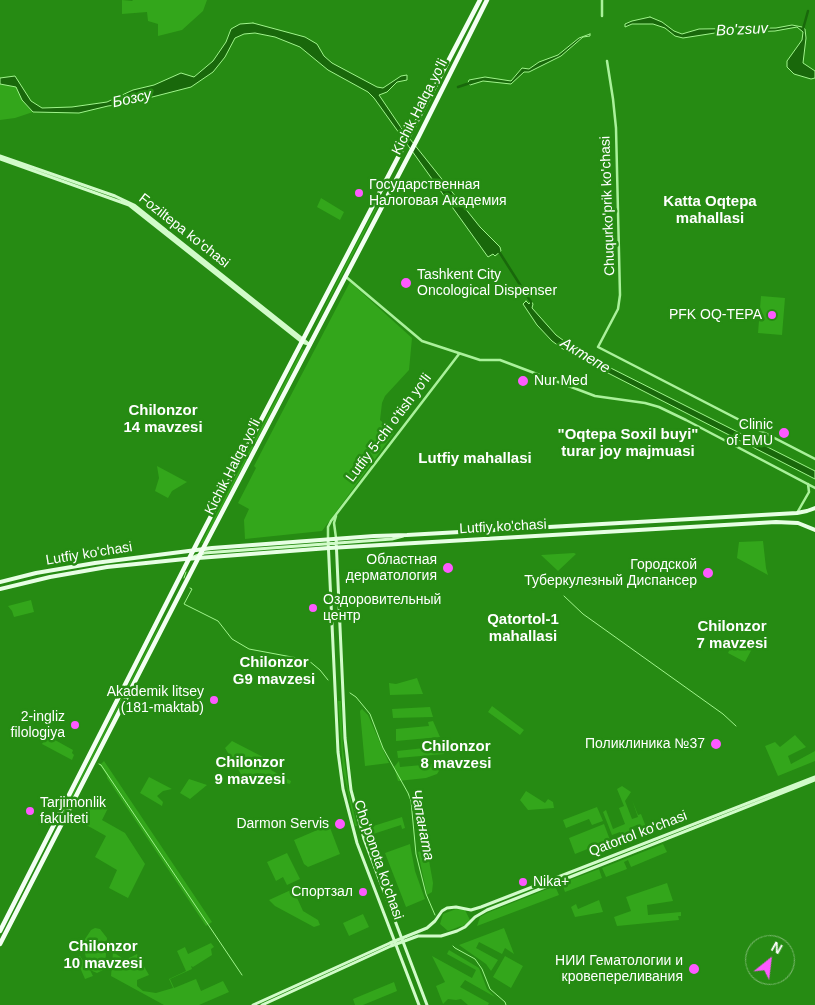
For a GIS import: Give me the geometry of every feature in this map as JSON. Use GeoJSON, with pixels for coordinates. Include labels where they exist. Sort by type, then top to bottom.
{"type":"FeatureCollection","features":[{"type":"Feature","properties":{"kind":"highway","name":"Kichik Halqa yo'li"},"geometry":{"type":"LineString","coordinates":[[0,930],[189,560],[199,554],[206,543],[488,0]]}},
{"type":"Feature","properties":{"kind":"highway","name":"Kichik Halqa yo'li"},"geometry":{"type":"LineString","coordinates":[[0,944],[196,564],[199,554],[303,340],[480,1]]}},
{"type":"Feature","properties":{"kind":"highway"},"geometry":{"type":"LineString","coordinates":[[480,1],[485,5]]}},
{"type":"Feature","properties":{"kind":"highway"},"geometry":{"type":"LineString","coordinates":[[461,37],[464,37],[466,41]]}},
{"type":"Feature","properties":{"kind":"highway"},"geometry":{"type":"LineString","coordinates":[[384,182],[393,186]]}},
{"type":"Feature","properties":{"kind":"highway"},"geometry":{"type":"LineString","coordinates":[[189,560],[193,560],[196,564]]}},
{"type":"Feature","properties":{"kind":"highway"},"geometry":{"type":"LineString","coordinates":[[162,614],[167,613],[168,617]]}},
{"type":"Feature","properties":{"kind":"highway"},"geometry":{"type":"LineString","coordinates":[[55,821],[59,821],[61,824]]}},
{"type":"Feature","properties":{"kind":"main road","name":"Foziltepa ko'chasi"},"geometry":{"type":"LineString","coordinates":[[0,157],[115,196],[134,205],[310,345]]}},
{"type":"Feature","properties":{"kind":"main road","name":"Lutfiy ko'chasi"},"geometry":{"type":"LineString","coordinates":[[0,582],[106,561],[328,543],[336,540],[797,513],[815,508]]}},
{"type":"Feature","properties":{"kind":"main road"},"geometry":{"type":"LineString","coordinates":[[672,520],[669,524],[672,528]]}},
{"type":"Feature","properties":{"kind":"main road"},"geometry":{"type":"LineString","coordinates":[[650,522],[653,525],[651,529]]}},
{"type":"Feature","properties":{"kind":"main road","name":"Lutfiy ko'chasi"},"geometry":{"type":"LineString","coordinates":[[199,554],[212,548],[328,543],[337,547],[789,522],[804,524],[815,530]]}},
{"type":"Feature","properties":{"kind":"main road"},"geometry":{"type":"LineString","coordinates":[[429,534],[426,538],[430,542]]}},
{"type":"Feature","properties":{"kind":"main road","name":"Cho'ponota ko'chasi"},"geometry":{"type":"LineString","coordinates":[[336,540],[348,770],[360,826],[426,1005]]}},
{"type":"Feature","properties":{"kind":"main road"},"geometry":{"type":"LineString","coordinates":[[206,543],[212,548]]}},
{"type":"Feature","properties":{"kind":"main road","name":"Cho'ponota ko'chasi"},"geometry":{"type":"LineString","coordinates":[[328,543],[339,766],[352,828],[419,1003]]}},
{"type":"Feature","properties":{"kind":"main road","name":"Lutfiy ko'chasi"},"geometry":{"type":"LineString","coordinates":[[0,589],[50,577],[106,567],[189,560]]}},
{"type":"Feature","properties":{"kind":"main road"},"geometry":{"type":"LineString","coordinates":[[106,561],[106,567]]}},
{"type":"Feature","properties":{"kind":"main road"},"geometry":{"type":"LineString","coordinates":[[333,646],[340,645]]}},
{"type":"Feature","properties":{"kind":"main road"},"geometry":{"type":"LineString","coordinates":[[335,700],[343,700]]}},
{"type":"Feature","properties":{"kind":"main road","name":"Qatortol ko'chasi"},"geometry":{"type":"LineString","coordinates":[[253,1005],[395,942],[418,936],[433,936],[457,932],[472,919],[487,910],[815,779]]}},
{"type":"Feature","properties":{"kind":"main road"},"geometry":{"type":"LineString","coordinates":[[352,828],[360,826]]}},
{"type":"Feature","properties":{"kind":"main road","name":"Qatortol ko'chasi"},"geometry":{"type":"LineString","coordinates":[[402,940],[431,926],[446,908],[456,907],[468,910],[487,905],[664,838]]}},
{"type":"Feature","properties":{"kind":"main road"},"geometry":{"type":"LineString","coordinates":[[376,892],[383,890]]}},
{"type":"Feature","properties":{"kind":"main road"},"geometry":{"type":"LineString","coordinates":[[468,910],[473,914],[472,919]]}},
{"type":"Feature","properties":{"kind":"main road"},"geometry":{"type":"LineString","coordinates":[[431,926],[428,932],[433,936]]}},
{"type":"Feature","properties":{"kind":"main road","name":"Qatortol ko'chasi"},"geometry":{"type":"LineString","coordinates":[[262,1005],[395,942]]}},
{"type":"Feature","properties":{"kind":"main road"},"geometry":{"type":"LineString","coordinates":[[419,1003],[420,997],[424,998]]}},
{"type":"Feature","properties":{"kind":"street"},"geometry":{"type":"LineString","coordinates":[[602,0],[602,16]]}},
{"type":"Feature","properties":{"kind":"street","name":"Chuqurko'prik ko'chasi"},"geometry":{"type":"LineString","coordinates":[[607,61],[616,128],[620,295],[618,309],[598,347],[815,459]]}},
{"type":"Feature","properties":{"kind":"street"},"geometry":{"type":"LineString","coordinates":[[345,276],[419,339],[459,354],[482,360],[500,360],[594,396],[645,403],[659,407],[815,488]]}},
{"type":"Feature","properties":{"kind":"street","name":"Lutfiy 5-chi o'tish yo'li"},"geometry":{"type":"LineString","coordinates":[[328,543],[328,527],[336,514],[459,354]]}},
{"type":"Feature","properties":{"kind":"street"},"geometry":{"type":"LineString","coordinates":[[797,513],[809,492],[807,484]]}},
{"type":"Feature","properties":{"kind":"street"},"geometry":{"type":"LineString","coordinates":[[336,514],[334,523],[336,540]]}},
{"type":"Feature","properties":{"kind":"shaded area"},"geometry":{"type":"Polygon","coordinates":[[[122,0],[207,0],[203,11],[182,30],[158,36],[158,24],[148,21],[147,12],[122,14],[122,0]]]}},
{"type":"Feature","properties":{"kind":"shaded area"},"geometry":{"type":"Polygon","coordinates":[[[0,84],[16,87],[22,100],[33,112],[15,118],[0,120],[0,84]]]}},
{"type":"Feature","properties":{"kind":"shaded area"},"geometry":{"type":"Polygon","coordinates":[[[387,186],[371,220],[309,338],[348,260],[387,186]]]}},
{"type":"Feature","properties":{"kind":"shaded area"},"geometry":{"type":"Polygon","coordinates":[[[321,198],[344,212],[340,220],[317,207],[321,198]]]}},
{"type":"Feature","properties":{"kind":"shaded area"},"geometry":{"type":"Polygon","coordinates":[[[350,282],[412,338],[409,370],[385,396],[382,403],[380,420],[394,433],[322,531],[245,539],[244,520],[249,509],[238,503],[256,468],[254,466],[350,282]]]}},
{"type":"Feature","properties":{"kind":"shaded area","name":"PFK OQ-TEPA"},"geometry":{"type":"Polygon","coordinates":[[[761,296],[785,298],[782,335],[758,333],[761,296]]]}},
{"type":"Feature","properties":{"kind":"shaded area"},"geometry":{"type":"Polygon","coordinates":[[[302,349],[304,350],[203,543],[201,543],[302,349]]]}},
{"type":"Feature","properties":{"kind":"shaded area"},"geometry":{"type":"Polygon","coordinates":[[[157,466],[187,482],[172,491],[168,498],[155,491],[159,478],[157,466]]]}},
{"type":"Feature","properties":{"kind":"shaded area"},"geometry":{"type":"Polygon","coordinates":[[[763,541],[768,575],[737,558],[739,542],[763,541]]]}},
{"type":"Feature","properties":{"kind":"shaded area"},"geometry":{"type":"Polygon","coordinates":[[[576,554],[558,571],[541,555],[576,554]]]}},
{"type":"Feature","properties":{"kind":"shaded area"},"geometry":{"type":"Polygon","coordinates":[[[31,600],[34,612],[14,617],[8,606],[31,600]]]}},
{"type":"Feature","properties":{"kind":"shaded area"},"geometry":{"type":"Polygon","coordinates":[[[164,616],[155,636],[61,819],[60,818],[164,616]]]}},
{"type":"Feature","properties":{"kind":"shaded area"},"geometry":{"type":"Polygon","coordinates":[[[735,638],[753,647],[745,662],[728,653],[735,638]]]}},
{"type":"Feature","properties":{"kind":"shaded area"},"geometry":{"type":"Polygon","coordinates":[[[417,678],[423,694],[390,695],[389,683],[396,684],[417,678]]]}},
{"type":"Feature","properties":{"kind":"shaded area"},"geometry":{"type":"Polygon","coordinates":[[[338,701],[341,701],[343,749],[348,787],[357,826],[355,826],[343,770],[338,701]]]}},
{"type":"Feature","properties":{"kind":"shaded area"},"geometry":{"type":"Polygon","coordinates":[[[492,706],[524,730],[520,735],[488,712],[492,706]]]}},
{"type":"Feature","properties":{"kind":"shaded area"},"geometry":{"type":"Polygon","coordinates":[[[430,707],[433,717],[393,718],[392,709],[430,707]]]}},
{"type":"Feature","properties":{"kind":"shaded area"},"geometry":{"type":"Polygon","coordinates":[[[362,709],[368,715],[389,763],[365,766],[360,711],[362,709]]]}},
{"type":"Feature","properties":{"kind":"shaded area"},"geometry":{"type":"Polygon","coordinates":[[[433,721],[440,737],[396,741],[396,729],[429,726],[428,722],[433,721]]]}},
{"type":"Feature","properties":{"kind":"shaded area"},"geometry":{"type":"Polygon","coordinates":[[[37,730],[73,750],[72,760],[42,744],[46,737],[37,730]]]}},
{"type":"Feature","properties":{"kind":"shaded area"},"geometry":{"type":"Polygon","coordinates":[[[795,735],[806,747],[788,756],[791,764],[815,751],[815,761],[778,776],[765,746],[775,742],[780,747],[795,735]]]}},
{"type":"Feature","properties":{"kind":"shaded area"},"geometry":{"type":"Polygon","coordinates":[[[232,741],[263,757],[271,766],[271,770],[291,781],[290,784],[267,778],[244,779],[225,748],[232,741]]]}},
{"type":"Feature","properties":{"kind":"shaded area"},"geometry":{"type":"Polygon","coordinates":[[[443,746],[444,754],[398,758],[397,751],[443,746]]]}},
{"type":"Feature","properties":{"kind":"shaded area"},"geometry":{"type":"Polygon","coordinates":[[[104,761],[212,922],[206,926],[107,778],[100,765],[104,761]]]}},
{"type":"Feature","properties":{"kind":"shaded area"},"geometry":{"type":"Polygon","coordinates":[[[399,761],[400,767],[444,763],[437,774],[426,778],[398,781],[394,767],[399,761]]]}},
{"type":"Feature","properties":{"kind":"shaded area"},"geometry":{"type":"Polygon","coordinates":[[[149,777],[172,789],[163,791],[157,796],[163,802],[162,806],[140,793],[149,777]]]}},
{"type":"Feature","properties":{"kind":"shaded area"},"geometry":{"type":"Polygon","coordinates":[[[189,779],[207,785],[190,799],[180,793],[189,779]]]}},
{"type":"Feature","properties":{"kind":"shaded area"},"geometry":{"type":"Polygon","coordinates":[[[622,786],[631,792],[625,801],[632,819],[638,817],[632,800],[638,815],[641,814],[649,835],[646,832],[644,833],[645,837],[642,838],[637,825],[630,828],[632,834],[622,838],[620,832],[612,835],[603,812],[606,810],[613,829],[625,824],[619,808],[624,806],[617,789],[622,786]]]}},
{"type":"Feature","properties":{"kind":"shaded area"},"geometry":{"type":"Polygon","coordinates":[[[526,791],[545,803],[548,799],[553,802],[554,808],[528,810],[520,800],[526,791]]]}},
{"type":"Feature","properties":{"kind":"shaded area"},"geometry":{"type":"Polygon","coordinates":[[[92,799],[108,808],[102,820],[125,833],[145,864],[128,898],[109,888],[117,870],[95,857],[106,836],[81,822],[92,799]]]}},
{"type":"Feature","properties":{"kind":"shaded area"},"geometry":{"type":"Polygon","coordinates":[[[597,807],[603,821],[592,825],[589,819],[566,828],[563,820],[597,807]]]}},
{"type":"Feature","properties":{"kind":"shaded area"},"geometry":{"type":"Polygon","coordinates":[[[402,817],[405,828],[402,829],[401,825],[370,835],[367,828],[402,817]]]}},
{"type":"Feature","properties":{"kind":"shaded area"},"geometry":{"type":"Polygon","coordinates":[[[604,824],[610,840],[575,854],[569,838],[604,824]]]}},
{"type":"Feature","properties":{"kind":"shaded area"},"geometry":{"type":"Polygon","coordinates":[[[329,825],[340,854],[308,867],[304,864],[294,840],[329,825]]]}},
{"type":"Feature","properties":{"kind":"shaded area"},"geometry":{"type":"Polygon","coordinates":[[[410,844],[415,871],[425,899],[406,907],[385,853],[410,844]]]}},
{"type":"Feature","properties":{"kind":"shaded area"},"geometry":{"type":"Polygon","coordinates":[[[663,844],[667,852],[631,867],[628,860],[624,862],[627,869],[606,877],[602,868],[663,844]]]}},
{"type":"Feature","properties":{"kind":"shaded area"},"geometry":{"type":"Polygon","coordinates":[[[427,849],[433,883],[432,892],[427,895],[418,852],[427,849]]]}},
{"type":"Feature","properties":{"kind":"shaded area"},"geometry":{"type":"Polygon","coordinates":[[[287,853],[300,879],[287,885],[283,877],[276,881],[267,862],[287,853]]]}},
{"type":"Feature","properties":{"kind":"shaded area"},"geometry":{"type":"Polygon","coordinates":[[[599,869],[602,878],[565,892],[562,883],[599,869]]]}},
{"type":"Feature","properties":{"kind":"shaded area"},"geometry":{"type":"Polygon","coordinates":[[[667,883],[673,901],[647,905],[648,915],[681,912],[681,916],[678,916],[679,920],[617,926],[614,917],[631,911],[626,897],[667,883]]]}},
{"type":"Feature","properties":{"kind":"shaded area"},"geometry":{"type":"Polygon","coordinates":[[[555,886],[559,895],[477,926],[480,917],[487,913],[555,886]]]}},
{"type":"Feature","properties":{"kind":"shaded area"},"geometry":{"type":"Polygon","coordinates":[[[293,889],[303,911],[318,920],[320,925],[314,927],[275,906],[269,900],[293,889]]]}},
{"type":"Feature","properties":{"kind":"shaded area"},"geometry":{"type":"Polygon","coordinates":[[[599,900],[603,912],[575,917],[571,907],[576,904],[578,909],[599,900]]]}},
{"type":"Feature","properties":{"kind":"shaded area"},"geometry":{"type":"Polygon","coordinates":[[[456,909],[465,910],[470,920],[462,927],[448,931],[440,924],[443,914],[456,909]]]}},
{"type":"Feature","properties":{"kind":"shaded area"},"geometry":{"type":"Polygon","coordinates":[[[363,914],[369,927],[349,936],[343,923],[363,914]]]}},
{"type":"Feature","properties":{"kind":"shaded area"},"geometry":{"type":"Polygon","coordinates":[[[95,928],[100,929],[107,938],[105,969],[97,973],[90,970],[93,976],[85,979],[75,956],[80,956],[89,969],[85,954],[85,939],[91,930],[95,928]]]}},
{"type":"Feature","properties":{"kind":"shaded area"},"geometry":{"type":"Polygon","coordinates":[[[504,928],[514,954],[505,948],[502,954],[479,942],[476,948],[498,960],[491,971],[486,964],[459,945],[504,928]]]}},
{"type":"Feature","properties":{"kind":"shaded area"},"geometry":{"type":"Polygon","coordinates":[[[211,943],[214,947],[211,949],[212,955],[193,967],[191,966],[192,969],[170,979],[174,988],[196,979],[201,991],[223,981],[229,992],[199,1005],[164,1005],[111,976],[113,952],[125,960],[137,954],[149,975],[137,980],[137,986],[143,991],[156,993],[173,988],[169,979],[186,971],[177,951],[185,947],[188,954],[211,943]]]}},
{"type":"Feature","properties":{"kind":"shaded area"},"geometry":{"type":"Polygon","coordinates":[[[449,950],[479,968],[487,989],[495,997],[465,980],[460,987],[489,1003],[488,1005],[468,1005],[461,999],[448,999],[443,1004],[436,986],[445,982],[432,956],[472,978],[476,970],[447,954],[449,950]]]}},
{"type":"Feature","properties":{"kind":"shaded area"},"geometry":{"type":"Polygon","coordinates":[[[505,956],[523,966],[511,988],[493,977],[505,956]]]}},
{"type":"Feature","properties":{"kind":"shaded area"},"geometry":{"type":"Polygon","coordinates":[[[394,982],[397,991],[363,1005],[355,1005],[353,999],[394,982]]]}},
{"type":"Feature","properties":{"kind":"water"},"geometry":{"type":"Polygon","coordinates":[[[650,17],[682,34],[699,29],[776,28],[792,25],[802,27],[805,29],[806,38],[803,63],[815,71],[815,78],[811,79],[794,74],[787,67],[787,61],[802,40],[803,32],[797,27],[775,31],[715,33],[683,38],[675,36],[665,28],[653,24],[632,24],[625,27],[625,24],[632,21],[650,17]]]}},
{"type":"Feature","properties":{"kind":"water","name":"Бозсу"},"geometry":{"type":"Polygon","coordinates":[[[253,23],[305,37],[317,44],[324,56],[332,63],[377,87],[383,88],[401,76],[407,75],[407,80],[397,82],[387,92],[379,95],[402,129],[480,227],[500,247],[501,251],[495,256],[493,254],[488,257],[368,92],[328,70],[300,47],[275,37],[255,33],[244,34],[235,38],[225,57],[213,72],[191,87],[129,103],[79,113],[33,112],[22,100],[16,87],[0,84],[0,78],[15,76],[31,101],[42,108],[72,107],[107,102],[133,90],[154,85],[181,73],[194,77],[213,61],[226,42],[231,29],[240,24],[253,23]]]}},
{"type":"Feature","properties":{"kind":"water"},"geometry":{"type":"Polygon","coordinates":[[[590,34],[590,36],[583,37],[561,56],[529,72],[524,72],[511,84],[483,81],[470,85],[468,83],[469,80],[485,77],[511,81],[522,68],[529,69],[539,62],[558,55],[579,38],[590,34]]]}},
{"type":"Feature","properties":{"kind":"water"},"geometry":{"type":"Polygon","coordinates":[[[526,301],[529,304],[531,301],[533,304],[532,308],[556,335],[579,352],[815,471],[815,479],[567,352],[552,341],[537,325],[523,304],[526,301]]]}},
{"type":"Feature","properties":{"kind":"waterway"},"geometry":{"type":"LineString","coordinates":[[803,29],[808,11]]}},
{"type":"Feature","properties":{"kind":"waterway","name":"Bo'zsuv"},"geometry":{"type":"LineString","coordinates":[[458,87],[470,83]]}},
{"type":"Feature","properties":{"kind":"waterway","name":"Актепе"},"geometry":{"type":"LineString","coordinates":[[498,250],[531,302]]}},
{"type":"Feature","properties":{"kind":"waterway","name":"Чапаната"},"geometry":{"type":"LineString","coordinates":[[184,578],[186,572]]}},
{"type":"Feature","properties":{"kind":"waterway","name":"Чапаната"},"geometry":{"type":"LineString","coordinates":[[190,588],[192,589],[184,604],[218,621],[232,639],[249,649],[308,660],[328,680]]}},
{"type":"Feature","properties":{"kind":"waterway"},"geometry":{"type":"LineString","coordinates":[[564,596],[583,614],[723,714],[736,726]]}},
{"type":"Feature","properties":{"kind":"waterway","name":"Чапаната"},"geometry":{"type":"LineString","coordinates":[[350,693],[356,697],[370,714],[383,748],[408,793],[411,801],[416,854],[426,894],[435,915]]}},
{"type":"Feature","properties":{"kind":"waterway"},"geometry":{"type":"LineString","coordinates":[[99,764],[242,975]]}},
{"type":"Feature","properties":{"kind":"waterway","name":"Чапаната"},"geometry":{"type":"LineString","coordinates":[[453,946],[475,959],[482,969],[490,989],[506,1005]]}},
{"type":"Feature","properties":{"kind":"place","name":"Государственная Налоговая Академия"},"geometry":{"type":"Point","coordinates":[359,193]}},
{"type":"Feature","properties":{"kind":"place","name":"Tashkent City Oncological Dispenser"},"geometry":{"type":"Point","coordinates":[406,283]}},
{"type":"Feature","properties":{"kind":"place","name":"PFK OQ-TEPA"},"geometry":{"type":"Point","coordinates":[772,315]}},
{"type":"Feature","properties":{"kind":"place","name":"Nur Med"},"geometry":{"type":"Point","coordinates":[523,381]}},
{"type":"Feature","properties":{"kind":"place","name":"Clinic of EMU"},"geometry":{"type":"Point","coordinates":[784,433]}},
{"type":"Feature","properties":{"kind":"place","name":"Областная дерматология"},"geometry":{"type":"Point","coordinates":[448,568]}},
{"type":"Feature","properties":{"kind":"place","name":"Городской Туберкулезный Диспансер"},"geometry":{"type":"Point","coordinates":[708,573]}},
{"type":"Feature","properties":{"kind":"place","name":"Оздоровительный центр"},"geometry":{"type":"Point","coordinates":[313,608]}},
{"type":"Feature","properties":{"kind":"place","name":"Akademik litsey (181-maktab)"},"geometry":{"type":"Point","coordinates":[214,700]}},
{"type":"Feature","properties":{"kind":"place","name":"2-ingliz filologiya"},"geometry":{"type":"Point","coordinates":[75,725]}},
{"type":"Feature","properties":{"kind":"place","name":"Поликлиника №37"},"geometry":{"type":"Point","coordinates":[716,744]}},
{"type":"Feature","properties":{"kind":"place","name":"Tarjimonlik fakulteti"},"geometry":{"type":"Point","coordinates":[30,811]}},
{"type":"Feature","properties":{"kind":"place","name":"Darmon Servis"},"geometry":{"type":"Point","coordinates":[340,824]}},
{"type":"Feature","properties":{"kind":"place","name":"Nika+"},"geometry":{"type":"Point","coordinates":[523,882]}},
{"type":"Feature","properties":{"kind":"place","name":"Спортзал"},"geometry":{"type":"Point","coordinates":[363,892]}},
{"type":"Feature","properties":{"kind":"place","name":"НИИ Гематологии и кровепереливания"},"geometry":{"type":"Point","coordinates":[694,969]}},
{"type":"Feature","properties":{"kind":"district","name":"Katta Oqtepa mahallasi"},"geometry":{"type":"Point","coordinates":[710,210]}},
{"type":"Feature","properties":{"kind":"district","name":"Chilonzor 14 mavzesi"},"geometry":{"type":"Point","coordinates":[163,420]}},
{"type":"Feature","properties":{"kind":"district","name":"\"Oqtepa Soxil buyi\" turar joy majmuasi"},"geometry":{"type":"Point","coordinates":[628,444]}},
{"type":"Feature","properties":{"kind":"district","name":"Lutfiy mahallasi"},"geometry":{"type":"Point","coordinates":[475,459]}},
{"type":"Feature","properties":{"kind":"district","name":"Qatortol-1 mahallasi"},"geometry":{"type":"Point","coordinates":[523,628]}},
{"type":"Feature","properties":{"kind":"district","name":"Chilonzor 7 mavzesi"},"geometry":{"type":"Point","coordinates":[732,636]}},
{"type":"Feature","properties":{"kind":"district","name":"Chilonzor G9 mavzesi"},"geometry":{"type":"Point","coordinates":[274,672]}},
{"type":"Feature","properties":{"kind":"district","name":"Chilonzor 8 mavzesi"},"geometry":{"type":"Point","coordinates":[456,756]}},
{"type":"Feature","properties":{"kind":"district","name":"Chilonzor 9 mavzesi"},"geometry":{"type":"Point","coordinates":[250,772]}},
{"type":"Feature","properties":{"kind":"district","name":"Chilonzor 10 mavzesi"},"geometry":{"type":"Point","coordinates":[103,956]}}]}
